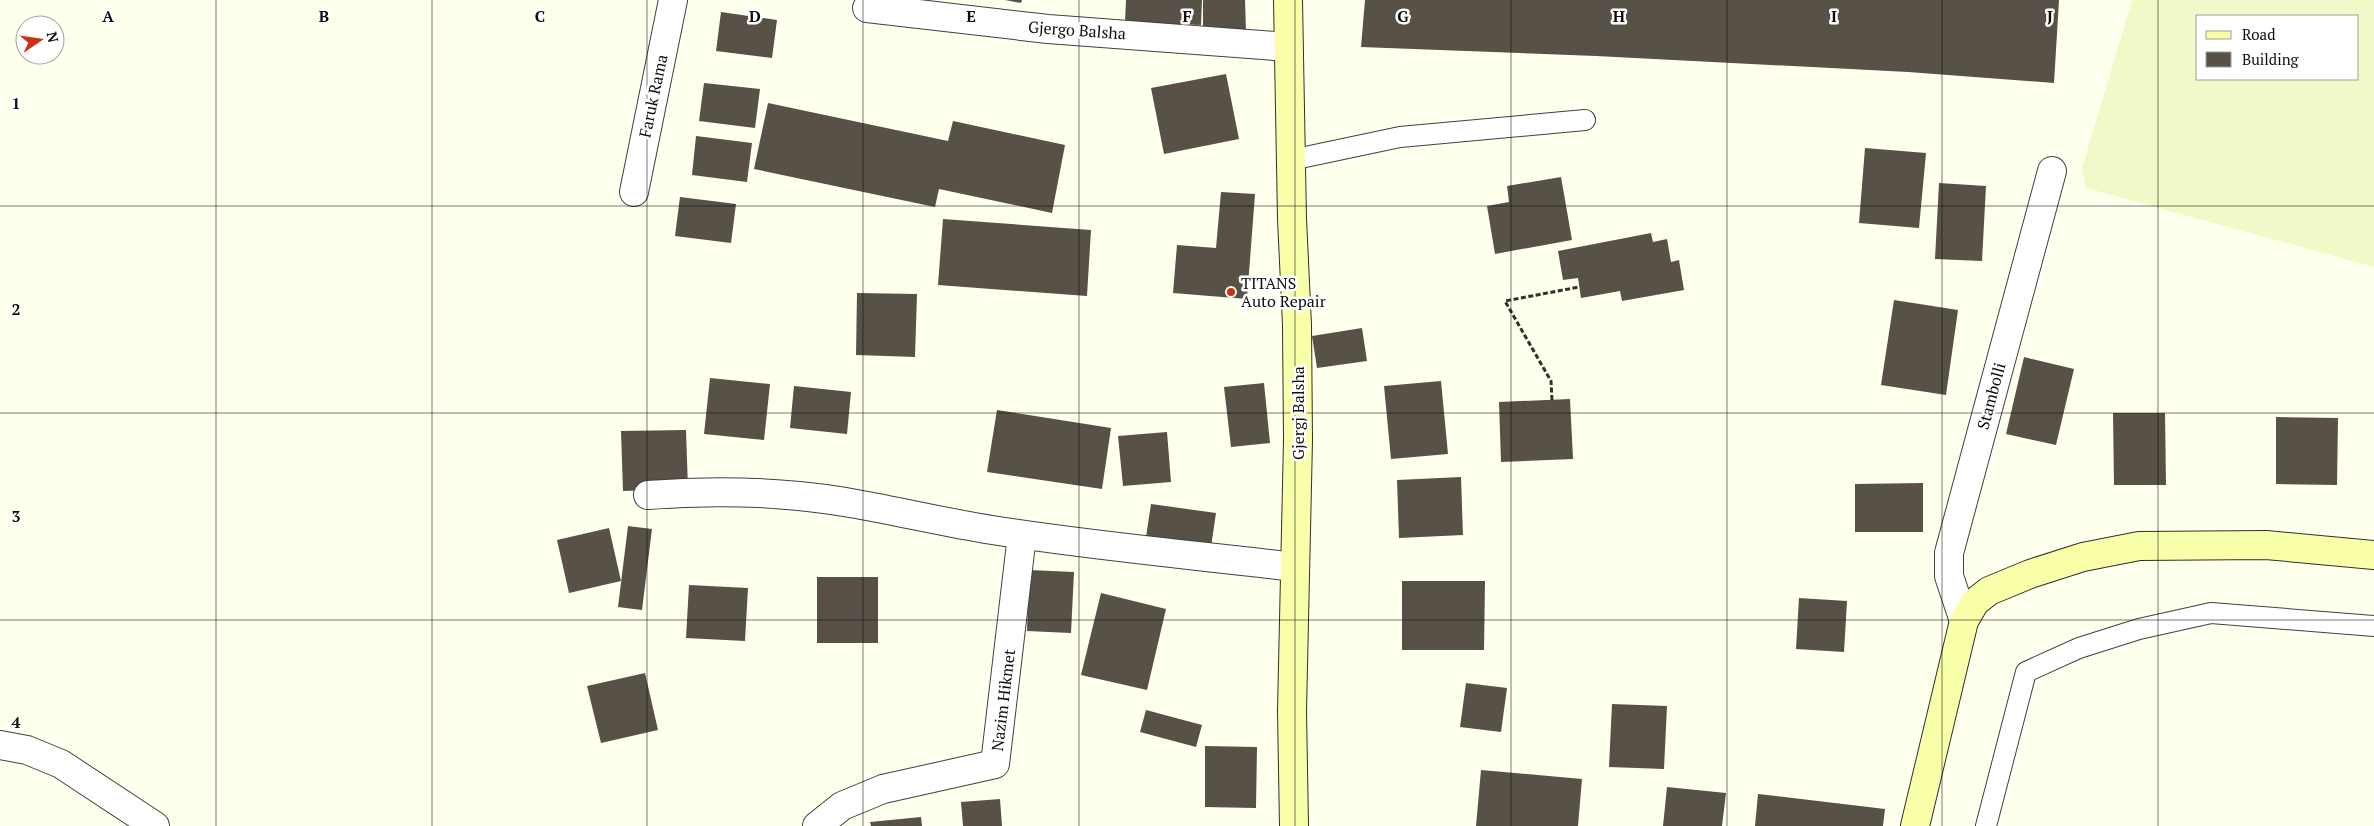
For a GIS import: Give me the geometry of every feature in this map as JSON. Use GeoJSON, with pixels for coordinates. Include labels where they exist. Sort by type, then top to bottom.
{"type":"FeatureCollection","features":[{"type":"Feature","properties":{"kind":"street","name":"Faruk Rama"},"geometry":{"type":"LineString","coordinates":[[634,192],[673,0]]}},
{"type":"Feature","properties":{"kind":"street","name":"Gjergj Balsha"},"geometry":{"type":"LineString","coordinates":[[1288,0],[1298,440],[1292,711],[1294,826]]}},
{"type":"Feature","properties":{"kind":"street","name":"Gjergo Balsha"},"geometry":{"type":"LineString","coordinates":[[867,8],[1048,29],[1288,47]]}},
{"type":"Feature","properties":{"kind":"street","name":"Stambolli"},"geometry":{"type":"LineString","coordinates":[[1964,621],[1950,576],[1949,554],[2052,171]]}},
{"type":"Feature","properties":{"kind":"street"},"geometry":{"type":"LineString","coordinates":[[648,495],[704,491],[800,496],[876,508],[955,525],[1022,535],[1296,567]]}},
{"type":"Feature","properties":{"kind":"street","name":"Nazim Hikmet"},"geometry":{"type":"LineString","coordinates":[[817,826],[842,806],[883,789],[995,764],[1022,535]]}},
{"type":"Feature","properties":{"kind":"street"},"geometry":{"type":"LineString","coordinates":[[1915,826],[1964,621],[1975,602],[1989,591],[2030,574],[2083,557],[2139,546],[2266,545],[2374,555]]}},
{"type":"Feature","properties":{"kind":"street"},"geometry":{"type":"LineString","coordinates":[[0,745],[28,750],[61,764],[155,826]]}},
{"type":"Feature","properties":{"kind":"lane"},"geometry":{"type":"LineString","coordinates":[[1291,160],[1400,137],[1585,120]]}},
{"type":"Feature","properties":{"kind":"lane"},"geometry":{"type":"LineString","coordinates":[[1986,826],[2026,672],[2078,648],[2139,629],[2211,613],[2374,626]]}},
{"type":"Feature","properties":{"kind":"path"},"geometry":{"type":"LineString","coordinates":[[1552,400],[1551,380],[1505,301],[1580,287]]}},
{"type":"Feature","properties":{"kind":"green space"},"geometry":{"type":"Polygon","coordinates":[[[2132,0],[2374,0],[2374,267],[2086,188],[2082,168],[2132,0]]]}},
{"type":"Feature","properties":{"kind":"building"},"geometry":{"type":"Polygon","coordinates":[[[1005,0],[1022,0],[1021,3],[1005,0]]]}},
{"type":"Feature","properties":{"kind":"building"},"geometry":{"type":"Polygon","coordinates":[[[1126,0],[1202,0],[1201,25],[1125,22],[1126,0]]]}},
{"type":"Feature","properties":{"kind":"building"},"geometry":{"type":"Polygon","coordinates":[[[1203,0],[1245,0],[1246,31],[1203,32],[1203,0]]]}},
{"type":"Feature","properties":{"kind":"building"},"geometry":{"type":"Polygon","coordinates":[[[1365,0],[2059,0],[2054,83],[1908,72],[1596,56],[1361,47],[1365,0]]]}},
{"type":"Feature","properties":{"kind":"building"},"geometry":{"type":"Polygon","coordinates":[[[721,12],[777,20],[772,58],[716,51],[721,12]]]}},
{"type":"Feature","properties":{"kind":"building"},"geometry":{"type":"Polygon","coordinates":[[[1226,74],[1239,139],[1164,154],[1151,88],[1226,74]]]}},
{"type":"Feature","properties":{"kind":"building"},"geometry":{"type":"Polygon","coordinates":[[[704,83],[760,89],[755,128],[699,121],[704,83]]]}},
{"type":"Feature","properties":{"kind":"building"},"geometry":{"type":"Polygon","coordinates":[[[768,103],[948,141],[953,121],[1065,145],[1052,213],[939,189],[935,207],[754,169],[768,103]]]}},
{"type":"Feature","properties":{"kind":"building"},"geometry":{"type":"Polygon","coordinates":[[[696,136],[752,143],[747,182],[692,175],[696,136]]]}},
{"type":"Feature","properties":{"kind":"building"},"geometry":{"type":"Polygon","coordinates":[[[1865,148],[1926,153],[1919,228],[1859,223],[1865,148]]]}},
{"type":"Feature","properties":{"kind":"building"},"geometry":{"type":"Polygon","coordinates":[[[1561,177],[1572,240],[1495,254],[1487,206],[1509,202],[1507,186],[1561,177]]]}},
{"type":"Feature","properties":{"kind":"building"},"geometry":{"type":"Polygon","coordinates":[[[1939,183],[1986,186],[1982,261],[1935,259],[1939,183]]]}},
{"type":"Feature","properties":{"kind":"building"},"geometry":{"type":"Polygon","coordinates":[[[1221,192],[1255,194],[1247,299],[1173,293],[1177,245],[1216,248],[1221,192]]]}},
{"type":"Feature","properties":{"kind":"building"},"geometry":{"type":"Polygon","coordinates":[[[680,197],[736,204],[731,243],[675,236],[680,197]]]}},
{"type":"Feature","properties":{"kind":"building"},"geometry":{"type":"Polygon","coordinates":[[[943,219],[1091,230],[1087,296],[938,285],[943,219]]]}},
{"type":"Feature","properties":{"kind":"building"},"geometry":{"type":"Polygon","coordinates":[[[1651,233],[1653,242],[1667,239],[1671,262],[1679,260],[1684,290],[1622,301],[1620,291],[1581,298],[1578,278],[1563,280],[1558,251],[1651,233]]]}},
{"type":"Feature","properties":{"kind":"building"},"geometry":{"type":"Polygon","coordinates":[[[857,293],[917,294],[915,357],[856,355],[857,293]]]}},
{"type":"Feature","properties":{"kind":"building"},"geometry":{"type":"Polygon","coordinates":[[[1894,300],[1958,310],[1946,395],[1881,385],[1894,300]]]}},
{"type":"Feature","properties":{"kind":"building"},"geometry":{"type":"Polygon","coordinates":[[[1362,328],[1367,361],[1317,368],[1312,336],[1362,328]]]}},
{"type":"Feature","properties":{"kind":"building"},"geometry":{"type":"Polygon","coordinates":[[[2024,357],[2074,369],[2056,445],[2006,434],[2024,357]]]}},
{"type":"Feature","properties":{"kind":"building"},"geometry":{"type":"Polygon","coordinates":[[[710,378],[770,384],[764,440],[704,434],[710,378]]]}},
{"type":"Feature","properties":{"kind":"building"},"geometry":{"type":"Polygon","coordinates":[[[1441,381],[1448,454],[1391,459],[1384,386],[1441,381]]]}},
{"type":"Feature","properties":{"kind":"building"},"geometry":{"type":"Polygon","coordinates":[[[1264,383],[1270,443],[1231,447],[1224,387],[1264,383]]]}},
{"type":"Feature","properties":{"kind":"building"},"geometry":{"type":"Polygon","coordinates":[[[794,386],[851,392],[847,434],[790,428],[794,386]]]}},
{"type":"Feature","properties":{"kind":"building"},"geometry":{"type":"Polygon","coordinates":[[[1570,399],[1573,459],[1501,462],[1499,402],[1570,399]]]}},
{"type":"Feature","properties":{"kind":"building"},"geometry":{"type":"Polygon","coordinates":[[[997,410],[1111,428],[1102,489],[987,472],[997,410]]]}},
{"type":"Feature","properties":{"kind":"building"},"geometry":{"type":"Polygon","coordinates":[[[2113,413],[2165,413],[2166,485],[2114,485],[2113,413]]]}},
{"type":"Feature","properties":{"kind":"building"},"geometry":{"type":"Polygon","coordinates":[[[2276,417],[2338,418],[2337,485],[2276,484],[2276,417]]]}},
{"type":"Feature","properties":{"kind":"building"},"geometry":{"type":"Polygon","coordinates":[[[686,430],[688,489],[623,491],[621,431],[686,430]]]}},
{"type":"Feature","properties":{"kind":"building"},"geometry":{"type":"Polygon","coordinates":[[[1167,432],[1171,482],[1123,486],[1118,436],[1167,432]]]}},
{"type":"Feature","properties":{"kind":"building"},"geometry":{"type":"Polygon","coordinates":[[[1461,477],[1463,535],[1399,538],[1397,480],[1461,477]]]}},
{"type":"Feature","properties":{"kind":"building"},"geometry":{"type":"Polygon","coordinates":[[[1923,483],[1923,532],[1855,532],[1855,484],[1923,483]]]}},
{"type":"Feature","properties":{"kind":"building"},"geometry":{"type":"Polygon","coordinates":[[[1151,504],[1216,513],[1211,547],[1146,537],[1151,504]]]}},
{"type":"Feature","properties":{"kind":"building"},"geometry":{"type":"Polygon","coordinates":[[[628,526],[652,529],[642,610],[618,607],[628,526]]]}},
{"type":"Feature","properties":{"kind":"building"},"geometry":{"type":"Polygon","coordinates":[[[609,528],[621,581],[569,593],[557,540],[609,528]]]}},
{"type":"Feature","properties":{"kind":"building"},"geometry":{"type":"Polygon","coordinates":[[[1029,570],[1074,572],[1071,633],[1027,631],[1029,570]]]}},
{"type":"Feature","properties":{"kind":"building"},"geometry":{"type":"Polygon","coordinates":[[[817,577],[878,577],[878,643],[817,643],[817,577]]]}},
{"type":"Feature","properties":{"kind":"building"},"geometry":{"type":"Polygon","coordinates":[[[1402,581],[1485,581],[1484,650],[1402,650],[1402,581]]]}},
{"type":"Feature","properties":{"kind":"building"},"geometry":{"type":"Polygon","coordinates":[[[689,585],[748,588],[745,641],[686,638],[689,585]]]}},
{"type":"Feature","properties":{"kind":"building"},"geometry":{"type":"Polygon","coordinates":[[[1101,593],[1166,609],[1147,690],[1081,675],[1101,593]]]}},
{"type":"Feature","properties":{"kind":"building"},"geometry":{"type":"Polygon","coordinates":[[[1799,598],[1847,601],[1844,652],[1796,649],[1799,598]]]}},
{"type":"Feature","properties":{"kind":"building"},"geometry":{"type":"Polygon","coordinates":[[[645,673],[658,730],[601,743],[587,686],[645,673]]]}},
{"type":"Feature","properties":{"kind":"building"},"geometry":{"type":"Polygon","coordinates":[[[1466,683],[1507,688],[1501,732],[1460,727],[1466,683]]]}},
{"type":"Feature","properties":{"kind":"building"},"geometry":{"type":"Polygon","coordinates":[[[1612,704],[1667,706],[1664,769],[1609,767],[1612,704]]]}},
{"type":"Feature","properties":{"kind":"building"},"geometry":{"type":"Polygon","coordinates":[[[1146,710],[1202,725],[1196,747],[1140,732],[1146,710]]]}},
{"type":"Feature","properties":{"kind":"building"},"geometry":{"type":"Polygon","coordinates":[[[1205,746],[1257,747],[1256,808],[1205,807],[1205,746]]]}},
{"type":"Feature","properties":{"kind":"building"},"geometry":{"type":"Polygon","coordinates":[[[1481,770],[1582,779],[1578,826],[1476,826],[1481,770]]]}},
{"type":"Feature","properties":{"kind":"building"},"geometry":{"type":"Polygon","coordinates":[[[1667,787],[1726,793],[1722,826],[1663,826],[1667,787]]]}},
{"type":"Feature","properties":{"kind":"building"},"geometry":{"type":"Polygon","coordinates":[[[1758,794],[1885,809],[1883,826],[1755,826],[1758,794]]]}},
{"type":"Feature","properties":{"kind":"building"},"geometry":{"type":"Polygon","coordinates":[[[1000,799],[1002,826],[963,826],[961,802],[1000,799]]]}},
{"type":"Feature","properties":{"kind":"building"},"geometry":{"type":"Polygon","coordinates":[[[921,817],[922,826],[871,826],[870,822],[921,817]]]}},
{"type":"Feature","properties":{"kind":"place","name":"TITANS Auto Repair"},"geometry":{"type":"Point","coordinates":[1231,292]}}]}
